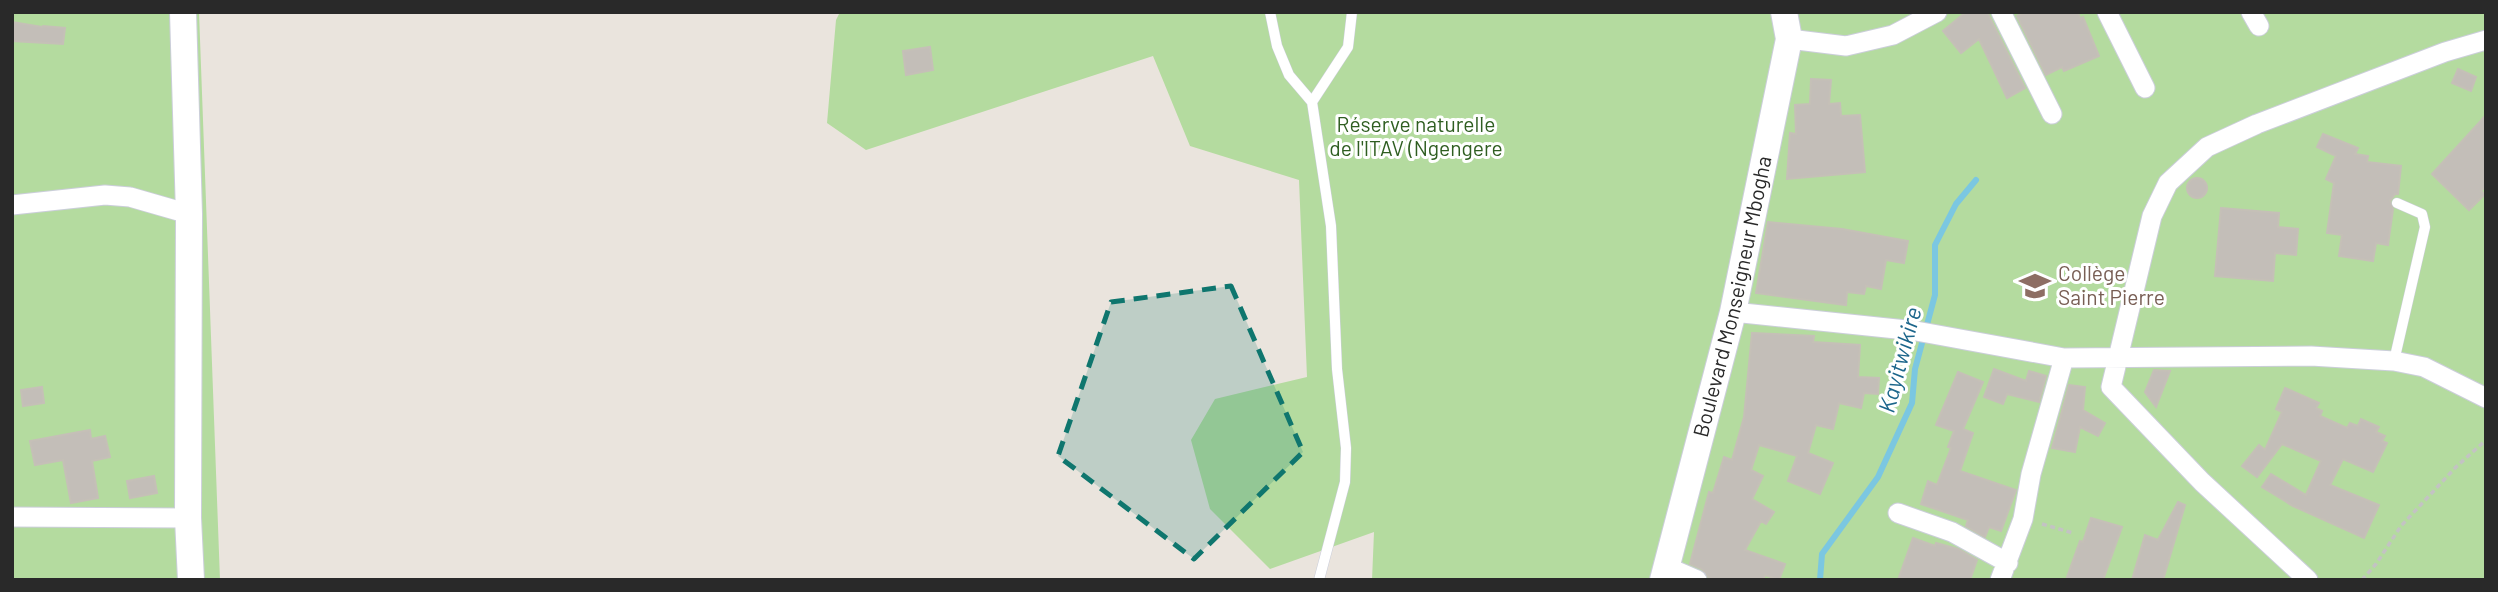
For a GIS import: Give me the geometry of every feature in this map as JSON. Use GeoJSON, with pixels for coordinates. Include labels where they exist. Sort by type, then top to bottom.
{"type":"FeatureCollection","features":[{"type":"Feature","properties":{"kind":"street"},"geometry":{"type":"LineString","coordinates":[[183,12],[190,215],[188,518],[191,580]]}},
{"type":"Feature","properties":{"kind":"street","name":"Boulevard Monseigneur Mbogha"},"geometry":{"type":"LineString","coordinates":[[1665,573],[1733,312],[1789,39],[1784,12]]}},
{"type":"Feature","properties":{"kind":"street"},"geometry":{"type":"LineString","coordinates":[[1789,39],[1846,46],[1893,35],[1937,12]]}},
{"type":"Feature","properties":{"kind":"street"},"geometry":{"type":"LineString","coordinates":[[2001,12],[2052,114]]}},
{"type":"Feature","properties":{"kind":"street"},"geometry":{"type":"LineString","coordinates":[[2107,12],[2145,88]]}},
{"type":"Feature","properties":{"kind":"street"},"geometry":{"type":"LineString","coordinates":[[2308,580],[2202,482],[2111,387],[2152,216],[2168,183],[2207,147],[2257,124],[2352,87],[2445,52],[2486,40]]}},
{"type":"Feature","properties":{"kind":"street"},"geometry":{"type":"LineString","coordinates":[[12,205],[105,195],[130,197],[190,215]]}},
{"type":"Feature","properties":{"kind":"street"},"geometry":{"type":"LineString","coordinates":[[1733,312],[1920,333],[2064,358],[2311,356],[2394,361],[2424,367],[2486,398]]}},
{"type":"Feature","properties":{"kind":"street"},"geometry":{"type":"LineString","coordinates":[[1898,513],[1952,531],[2004,571],[2023,519],[2031,474],[2064,358]]}},
{"type":"Feature","properties":{"kind":"street"},"geometry":{"type":"LineString","coordinates":[[12,517],[188,518]]}},
{"type":"Feature","properties":{"kind":"street"},"geometry":{"type":"LineString","coordinates":[[1665,573],[1697,580]]}},
{"type":"Feature","properties":{"kind":"lane"},"geometry":{"type":"LineString","coordinates":[[1270,12],[1277,46],[1289,75],[1312,102],[1331,226],[1337,369],[1346,449],[1345,482],[1319,580]]}},
{"type":"Feature","properties":{"kind":"lane"},"geometry":{"type":"LineString","coordinates":[[1312,102],[1348,47],[1352,12]]}},
{"type":"Feature","properties":{"kind":"lane"},"geometry":{"type":"LineString","coordinates":[[2394,361],[2425,227],[2422,214],[2397,203]]}},
{"type":"Feature","properties":{"kind":"path"},"geometry":{"type":"LineString","coordinates":[[2362,580],[2401,526],[2456,467],[2486,440]]}},
{"type":"Feature","properties":{"kind":"path"},"geometry":{"type":"LineString","coordinates":[[2023,519],[2073,533]]}},
{"type":"Feature","properties":{"kind":"highlighted area"},"geometry":{"type":"Polygon","coordinates":[[[1231,286],[1303,452],[1194,559],[1058,456],[1111,302],[1231,286]]]}},
{"type":"Feature","properties":{"kind":"green space"},"geometry":{"type":"Polygon","coordinates":[[[12,12],[199,12],[220,580],[12,580],[12,12]]]}},
{"type":"Feature","properties":{"kind":"green space","name":"Réserve naturelle de l'ITAV (Ngengere"},"geometry":{"type":"Polygon","coordinates":[[[840,12],[2486,12],[2486,580],[1372,580],[1374,532],[1270,569],[1210,509],[1191,440],[1215,399],[1307,377],[1299,180],[1190,146],[1153,56],[866,150],[827,123],[836,20],[840,12]]]}},
{"type":"Feature","properties":{"kind":"building"},"geometry":{"type":"Polygon","coordinates":[[[1966,12],[1987,12],[2025,88],[2007,98],[1979,39],[1961,53],[1943,31],[1966,12]]]}},
{"type":"Feature","properties":{"kind":"building"},"geometry":{"type":"Polygon","coordinates":[[[2025,12],[2077,12],[2081,19],[2083,17],[2099,56],[2064,71],[2062,67],[2046,75],[2017,16],[2025,12]]]}},
{"type":"Feature","properties":{"kind":"building"},"geometry":{"type":"Polygon","coordinates":[[[12,22],[65,28],[63,44],[12,41],[12,22]]]}},
{"type":"Feature","properties":{"kind":"building"},"geometry":{"type":"Polygon","coordinates":[[[930,47],[933,70],[906,75],[903,51],[930,47]]]}},
{"type":"Feature","properties":{"kind":"building"},"geometry":{"type":"Polygon","coordinates":[[[2458,69],[2476,77],[2471,91],[2452,83],[2458,69]]]}},
{"type":"Feature","properties":{"kind":"building"},"geometry":{"type":"Polygon","coordinates":[[[1811,79],[1831,80],[1829,104],[1840,103],[1841,116],[1860,115],[1865,172],[1787,179],[1790,133],[1796,134],[1795,105],[1810,104],[1811,79]]]}},
{"type":"Feature","properties":{"kind":"building"},"geometry":{"type":"Polygon","coordinates":[[[2486,115],[2486,186],[2481,191],[2485,194],[2469,210],[2432,174],[2486,115]]]}},
{"type":"Feature","properties":{"kind":"building"},"geometry":{"type":"Polygon","coordinates":[[[2323,134],[2358,148],[2355,154],[2368,156],[2367,162],[2401,166],[2398,194],[2390,201],[2393,209],[2388,245],[2376,243],[2373,261],[2339,256],[2342,235],[2327,233],[2334,183],[2326,179],[2336,156],[2317,147],[2323,134]]]}},
{"type":"Feature","properties":{"kind":"building"},"geometry":{"type":"Polygon","coordinates":[[[2197,178],[2204,181],[2207,188],[2204,195],[2197,198],[2190,195],[2187,188],[2190,181],[2197,178]]]}},
{"type":"Feature","properties":{"kind":"building"},"geometry":{"type":"Polygon","coordinates":[[[2221,208],[2279,213],[2278,227],[2298,229],[2296,255],[2275,253],[2273,281],[2215,276],[2221,208]]]}},
{"type":"Feature","properties":{"kind":"building"},"geometry":{"type":"Polygon","coordinates":[[[1768,222],[1842,229],[1908,241],[1904,263],[1886,260],[1881,289],[1866,286],[1864,294],[1847,292],[1846,305],[1756,293],[1768,222]]]}},
{"type":"Feature","properties":{"kind":"building"},"geometry":{"type":"Polygon","coordinates":[[[1752,333],[1814,336],[1813,342],[1860,345],[1858,377],[1879,378],[1878,394],[1864,393],[1861,408],[1839,403],[1833,429],[1816,425],[1808,453],[1833,463],[1820,494],[1788,481],[1797,456],[1759,445],[1751,470],[1763,476],[1752,499],[1774,512],[1766,524],[1761,521],[1745,550],[1785,564],[1779,580],[1765,575],[1763,580],[1716,580],[1690,564],[1709,492],[1713,493],[1724,457],[1732,460],[1744,417],[1752,333]]]}},
{"type":"Feature","properties":{"kind":"building"},"geometry":{"type":"Polygon","coordinates":[[[1994,369],[2026,381],[2029,371],[2046,376],[2039,402],[2007,394],[2003,404],[1984,397],[1994,369]]]}},
{"type":"Feature","properties":{"kind":"building"},"geometry":{"type":"Polygon","coordinates":[[[2154,370],[2170,371],[2156,407],[2145,392],[2154,370]]]}},
{"type":"Feature","properties":{"kind":"building"},"geometry":{"type":"Polygon","coordinates":[[[1958,372],[1983,382],[1963,429],[1973,433],[1960,471],[2016,490],[2001,531],[1989,527],[1985,537],[1966,526],[1968,520],[1921,504],[1928,481],[1937,485],[1951,448],[1948,447],[1954,431],[1936,425],[1958,372]]]}},
{"type":"Feature","properties":{"kind":"building"},"geometry":{"type":"Polygon","coordinates":[[[2069,385],[2085,387],[2083,410],[2105,423],[2098,436],[2080,427],[2075,452],[2052,448],[2069,385]]]}},
{"type":"Feature","properties":{"kind":"building"},"geometry":{"type":"Polygon","coordinates":[[[42,387],[44,403],[23,406],[21,390],[42,387]]]}},
{"type":"Feature","properties":{"kind":"building"},"geometry":{"type":"Polygon","coordinates":[[[2285,388],[2319,403],[2316,408],[2322,411],[2320,416],[2347,428],[2350,423],[2358,426],[2361,419],[2379,427],[2376,432],[2385,436],[2382,441],[2387,443],[2373,472],[2343,459],[2330,485],[2379,505],[2364,538],[2293,506],[2262,487],[2271,474],[2306,495],[2321,461],[2282,444],[2257,477],[2242,466],[2259,445],[2265,450],[2282,412],[2276,409],[2285,388]]]}},
{"type":"Feature","properties":{"kind":"building"},"geometry":{"type":"Polygon","coordinates":[[[90,430],[91,439],[105,436],[110,457],[92,461],[98,498],[71,503],[63,460],[35,465],[30,441],[90,430]]]}},
{"type":"Feature","properties":{"kind":"building"},"geometry":{"type":"Polygon","coordinates":[[[154,476],[157,493],[130,498],[127,481],[154,476]]]}},
{"type":"Feature","properties":{"kind":"building"},"geometry":{"type":"Polygon","coordinates":[[[2178,502],[2185,505],[2163,580],[2132,580],[2145,535],[2158,540],[2178,502]]]}},
{"type":"Feature","properties":{"kind":"building"},"geometry":{"type":"Polygon","coordinates":[[[2091,518],[2122,527],[2103,580],[2066,580],[2080,541],[2083,542],[2091,518]]]}},
{"type":"Feature","properties":{"kind":"building"},"geometry":{"type":"Polygon","coordinates":[[[1913,538],[1935,546],[1936,543],[1958,549],[1977,560],[1970,580],[1898,580],[1913,538]]]}},
{"type":"Feature","properties":{"kind":"waterway","name":"Kayitwikire"},"geometry":{"type":"LineString","coordinates":[[1820,580],[1822,554],[1878,477],[1912,403],[1915,369],[1935,295],[1935,245],[1956,204],[1976,180]]}},
{"type":"Feature","properties":{"kind":"place","name":"Collège Saint Pierre"},"geometry":{"type":"Point","coordinates":[2035,286]}}]}
